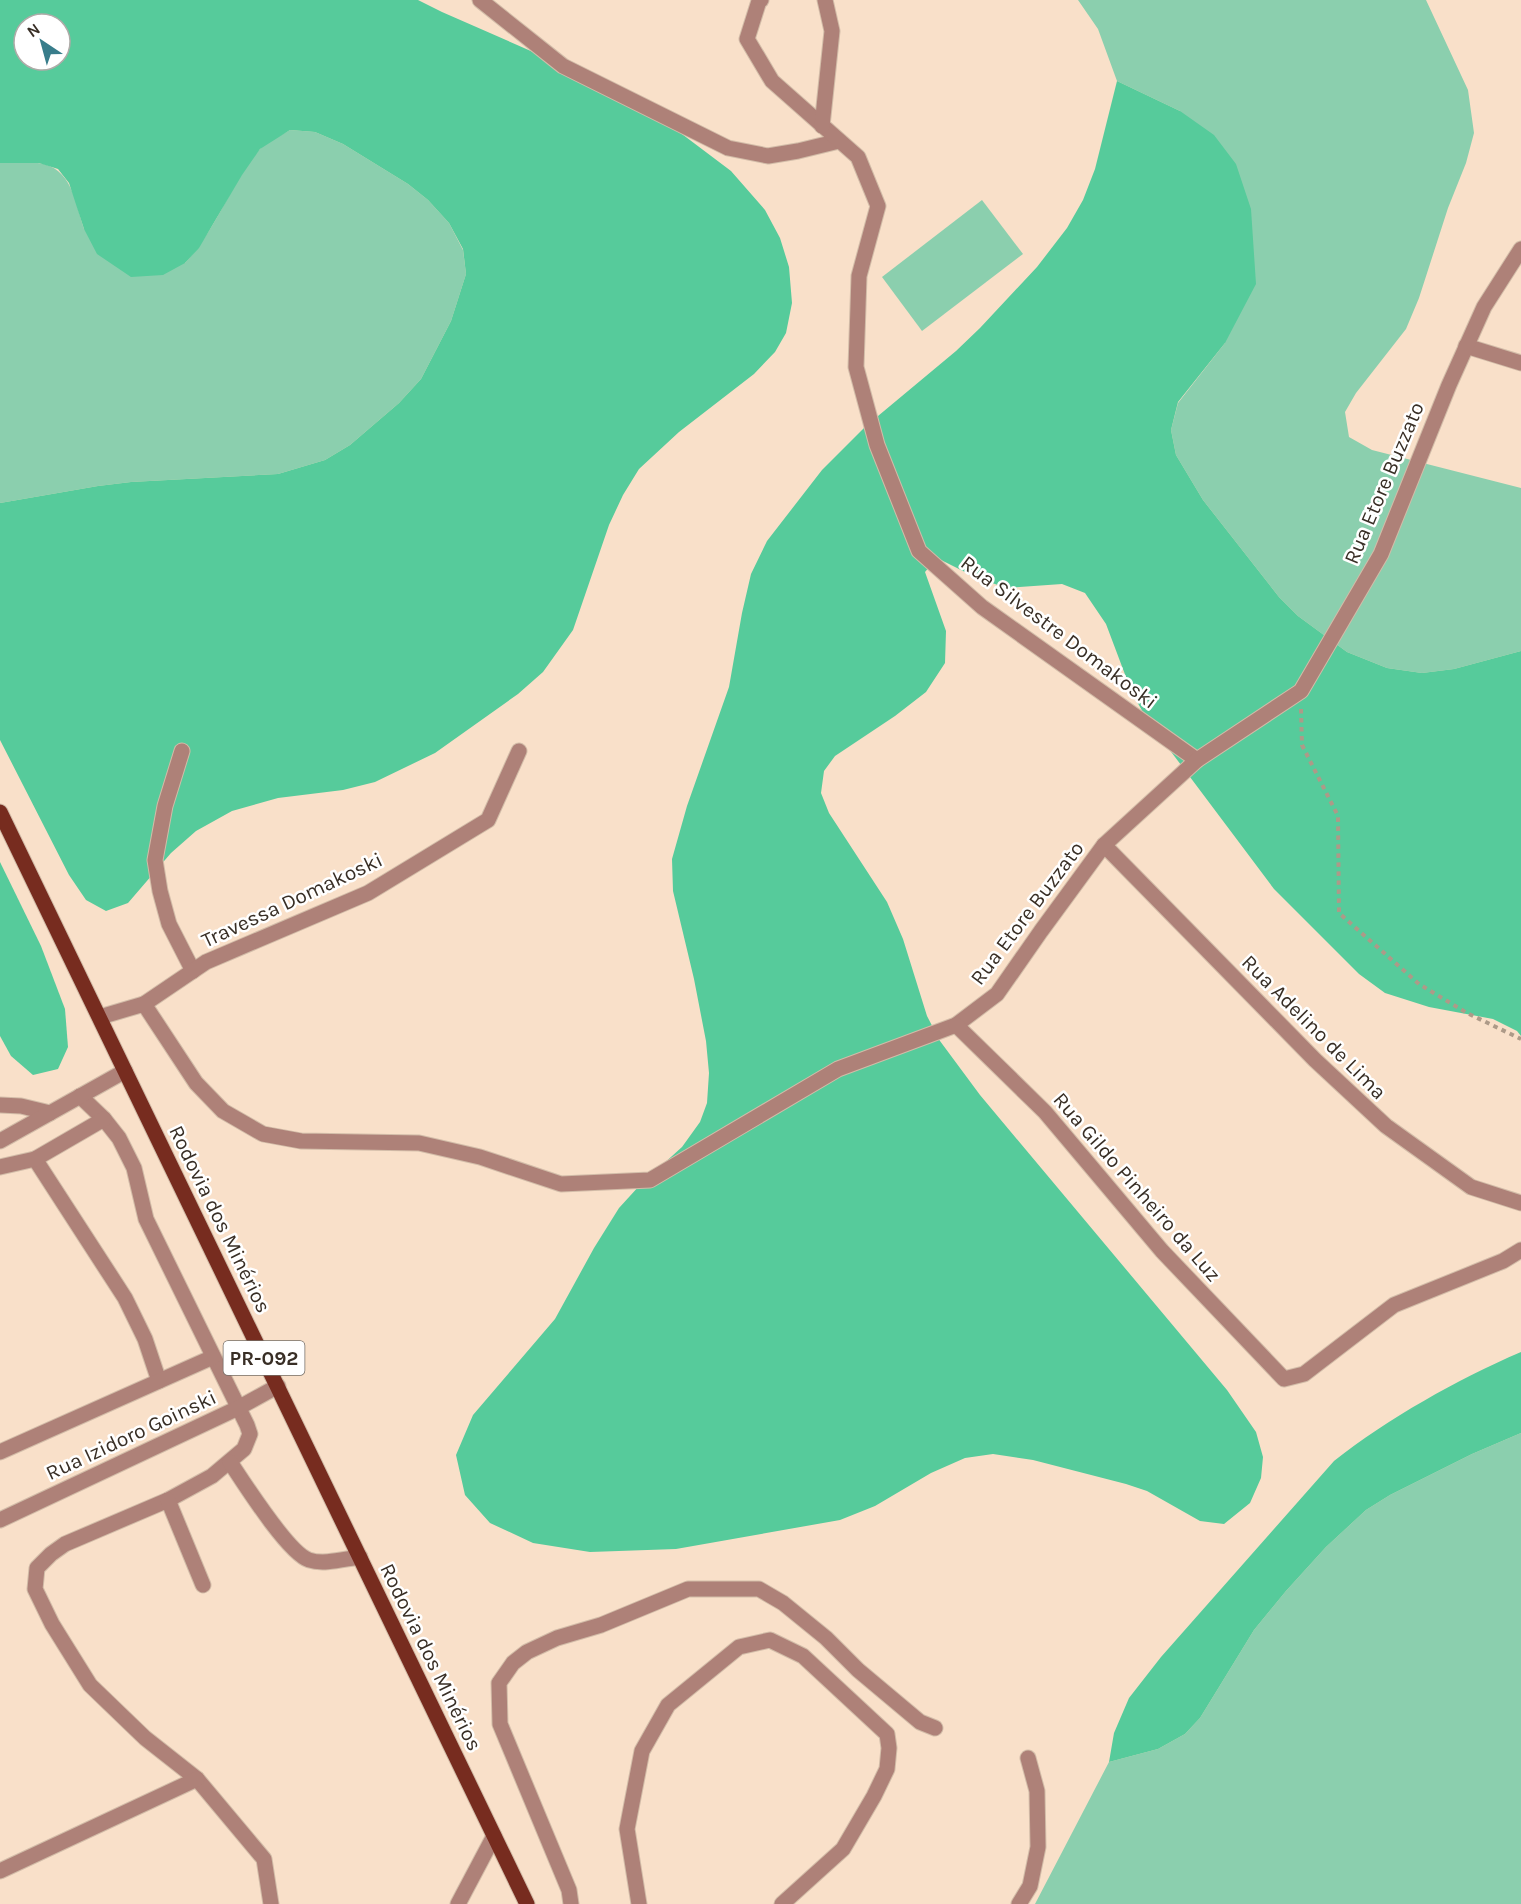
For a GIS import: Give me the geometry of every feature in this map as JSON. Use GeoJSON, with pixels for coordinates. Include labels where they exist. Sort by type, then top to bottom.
{"type":"FeatureCollection","features":[{"type":"Feature","properties":{"kind":"main road","name":"Rodovia dos Minérios"},"geometry":{"type":"LineString","coordinates":[[0,812],[526,1904]]}},
{"type":"Feature","properties":{"kind":"street"},"geometry":{"type":"LineString","coordinates":[[480,0],[563,66],[728,148],[768,156],[839,141]]}},
{"type":"Feature","properties":{"kind":"street","name":"Rua Silvestre Domakoski"},"geometry":{"type":"LineString","coordinates":[[761,0],[747,39],[772,81],[858,157],[879,206],[859,276],[856,367],[877,445],[919,551],[982,606],[1197,760]]}},
{"type":"Feature","properties":{"kind":"street"},"geometry":{"type":"LineString","coordinates":[[822,126],[832,31],[825,0]]}},
{"type":"Feature","properties":{"kind":"street","name":"Rua Etore Buzzato"},"geometry":{"type":"LineString","coordinates":[[144,1004],[196,1083],[223,1111],[263,1134],[301,1141],[419,1143],[480,1157],[561,1184],[650,1180],[838,1069],[956,1025],[998,994],[1104,845],[1197,760],[1301,691],[1381,554],[1466,346],[1484,307],[1521,249]]}},
{"type":"Feature","properties":{"kind":"street"},"geometry":{"type":"LineString","coordinates":[[1466,346],[1521,363]]}},
{"type":"Feature","properties":{"kind":"street"},"geometry":{"type":"LineString","coordinates":[[182,751],[165,806],[155,860],[169,924],[193,971]]}},
{"type":"Feature","properties":{"kind":"street","name":"Travessa Domakoski"},"geometry":{"type":"LineString","coordinates":[[144,1004],[206,962],[368,893],[488,820],[519,751]]}},
{"type":"Feature","properties":{"kind":"street","name":"Rua Adelino de Lima"},"geometry":{"type":"LineString","coordinates":[[1104,845],[1315,1060],[1386,1126],[1471,1187],[1521,1203]]}},
{"type":"Feature","properties":{"kind":"street"},"geometry":{"type":"LineString","coordinates":[[100,1017],[144,1004]]}},
{"type":"Feature","properties":{"kind":"street","name":"Rua Gildo Pinheiro da Luz"},"geometry":{"type":"LineString","coordinates":[[956,1025],[1045,1112],[1162,1251],[1284,1379],[1304,1374],[1394,1305],[1503,1261],[1521,1250]]}},
{"type":"Feature","properties":{"kind":"street"},"geometry":{"type":"LineString","coordinates":[[0,1141],[125,1071]]}},
{"type":"Feature","properties":{"kind":"street"},"geometry":{"type":"LineString","coordinates":[[80,1096],[104,1119],[119,1138],[134,1168],[146,1219],[248,1425],[250,1434],[244,1449],[212,1476],[168,1500],[64,1544],[37,1568],[35,1589],[52,1624],[90,1685],[145,1738],[197,1779],[264,1858],[271,1904]]}},
{"type":"Feature","properties":{"kind":"street"},"geometry":{"type":"LineString","coordinates":[[0,1105],[21,1106],[50,1113]]}},
{"type":"Feature","properties":{"kind":"street"},"geometry":{"type":"LineString","coordinates":[[0,1167],[35,1159],[104,1119]]}},
{"type":"Feature","properties":{"kind":"street"},"geometry":{"type":"LineString","coordinates":[[35,1159],[125,1298],[145,1339],[159,1381]]}},
{"type":"Feature","properties":{"kind":"street"},"geometry":{"type":"LineString","coordinates":[[0,1452],[213,1357]]}},
{"type":"Feature","properties":{"kind":"street","name":"Rua Izidoro Goinski"},"geometry":{"type":"LineString","coordinates":[[0,1520],[238,1408],[278,1386]]}},
{"type":"Feature","properties":{"kind":"street"},"geometry":{"type":"LineString","coordinates":[[230,1462],[291,1549],[308,1560],[324,1562],[360,1557]]}},
{"type":"Feature","properties":{"kind":"street"},"geometry":{"type":"LineString","coordinates":[[168,1500],[203,1585]]}},
{"type":"Feature","properties":{"kind":"street"},"geometry":{"type":"LineString","coordinates":[[570,1904],[569,1890],[501,1724],[499,1683],[513,1663],[527,1652],[557,1638],[601,1625],[688,1589],[759,1589],[783,1604],[826,1638],[858,1670],[920,1722],[935,1728]]}},
{"type":"Feature","properties":{"kind":"street"},"geometry":{"type":"LineString","coordinates":[[639,1904],[627,1829],[642,1751],[668,1705],[739,1647],[770,1640],[803,1656],[887,1734],[889,1748],[887,1769],[874,1797],[843,1849],[782,1904]]}},
{"type":"Feature","properties":{"kind":"street"},"geometry":{"type":"LineString","coordinates":[[1019,1904],[1030,1886],[1038,1847],[1037,1791],[1028,1758]]}},
{"type":"Feature","properties":{"kind":"street"},"geometry":{"type":"LineString","coordinates":[[0,1871],[197,1779]]}},
{"type":"Feature","properties":{"kind":"street"},"geometry":{"type":"LineString","coordinates":[[458,1904],[494,1836]]}},
{"type":"Feature","properties":{"kind":"path"},"geometry":{"type":"LineString","coordinates":[[1301,691],[1302,745],[1338,816],[1339,913],[1419,984],[1467,1013],[1521,1040]]}},
{"type":"Feature","properties":{"kind":"green space"},"geometry":{"type":"Polygon","coordinates":[[[0,0],[418,0],[581,73],[666,122],[731,171],[765,210],[780,238],[789,267],[792,303],[786,333],[775,352],[754,374],[679,432],[639,469],[623,495],[609,525],[573,630],[543,672],[518,694],[435,753],[375,782],[343,790],[278,798],[232,811],[196,831],[171,853],[128,903],[106,911],[86,900],[69,875],[0,740],[0,503],[131,482],[278,474],[325,460],[350,445],[399,403],[421,379],[451,321],[466,274],[463,249],[449,223],[428,200],[408,184],[343,144],[315,132],[290,130],[260,149],[199,248],[185,263],[163,275],[131,277],[97,254],[84,229],[69,183],[58,169],[39,163],[0,163],[0,0]]]}},
{"type":"Feature","properties":{"kind":"green space"},"geometry":{"type":"Polygon","coordinates":[[[1078,0],[1426,0],[1468,90],[1474,133],[1466,163],[1406,329],[1356,393],[1345,412],[1349,437],[1372,450],[1521,488],[1521,651],[1454,669],[1422,673],[1387,668],[1347,652],[1298,616],[1279,597],[1203,500],[1176,455],[1171,430],[1178,403],[1225,343],[1180,111],[1117,81],[1098,29],[1078,0]]]}},
{"type":"Feature","properties":{"kind":"green space"},"geometry":{"type":"Polygon","coordinates":[[[1117,81],[1180,111],[1214,135],[1236,164],[1251,209],[1256,284],[1225,343],[1178,402],[1171,430],[1176,455],[1203,500],[1279,597],[1298,616],[1347,652],[1387,668],[1422,673],[1454,669],[1521,651],[1521,1036],[1517,1031],[1493,1019],[1429,1007],[1385,993],[1359,974],[1274,889],[1148,721],[1132,693],[1106,624],[1085,593],[1062,584],[1007,588],[977,578],[937,558],[925,572],[946,631],[945,663],[926,692],[835,756],[824,771],[821,793],[829,813],[887,902],[903,939],[927,1016],[940,1041],[980,1095],[1227,1390],[1256,1432],[1263,1457],[1261,1478],[1250,1503],[1224,1524],[1200,1521],[1147,1491],[1126,1484],[1033,1460],[993,1454],[965,1458],[931,1473],[875,1506],[840,1520],[676,1549],[590,1552],[533,1543],[490,1523],[465,1495],[456,1455],[473,1415],[555,1319],[619,1208],[640,1185],[682,1147],[700,1122],[707,1103],[709,1073],[706,1041],[673,891],[672,859],[687,806],[729,687],[751,574],[767,541],[822,470],[866,426],[980,328],[1037,267],[1067,228],[1083,200],[1095,169],[1117,81]]]}},
{"type":"Feature","properties":{"kind":"green space"},"geometry":{"type":"Polygon","coordinates":[[[290,130],[315,132],[343,144],[408,184],[428,200],[449,223],[463,250],[466,274],[451,321],[421,379],[399,403],[350,445],[325,460],[278,474],[131,482],[0,503],[0,163],[38,163],[49,166],[58,171],[70,187],[84,229],[185,263],[206,236],[259,150],[290,130]]]}},
{"type":"Feature","properties":{"kind":"green space"},"geometry":{"type":"Polygon","coordinates":[[[982,200],[1023,254],[922,331],[882,277],[982,200]]]}},
{"type":"Feature","properties":{"kind":"green space"},"geometry":{"type":"Polygon","coordinates":[[[0,862],[41,946],[65,1009],[68,1047],[58,1069],[33,1075],[11,1056],[0,1036],[0,862]]]}},
{"type":"Feature","properties":{"kind":"green space"},"geometry":{"type":"Polygon","coordinates":[[[1521,1352],[1521,1433],[1472,1454],[1390,1495],[1366,1510],[1326,1547],[1254,1630],[1200,1718],[1185,1734],[1158,1749],[1109,1762],[1114,1733],[1129,1698],[1161,1657],[1334,1461],[1377,1430],[1424,1401],[1521,1352]]]}},
{"type":"Feature","properties":{"kind":"green space"},"geometry":{"type":"Polygon","coordinates":[[[1521,1433],[1521,1904],[1035,1904],[1109,1762],[1158,1749],[1185,1734],[1200,1718],[1254,1630],[1326,1547],[1366,1510],[1390,1495],[1472,1454],[1521,1433]]]}}]}
